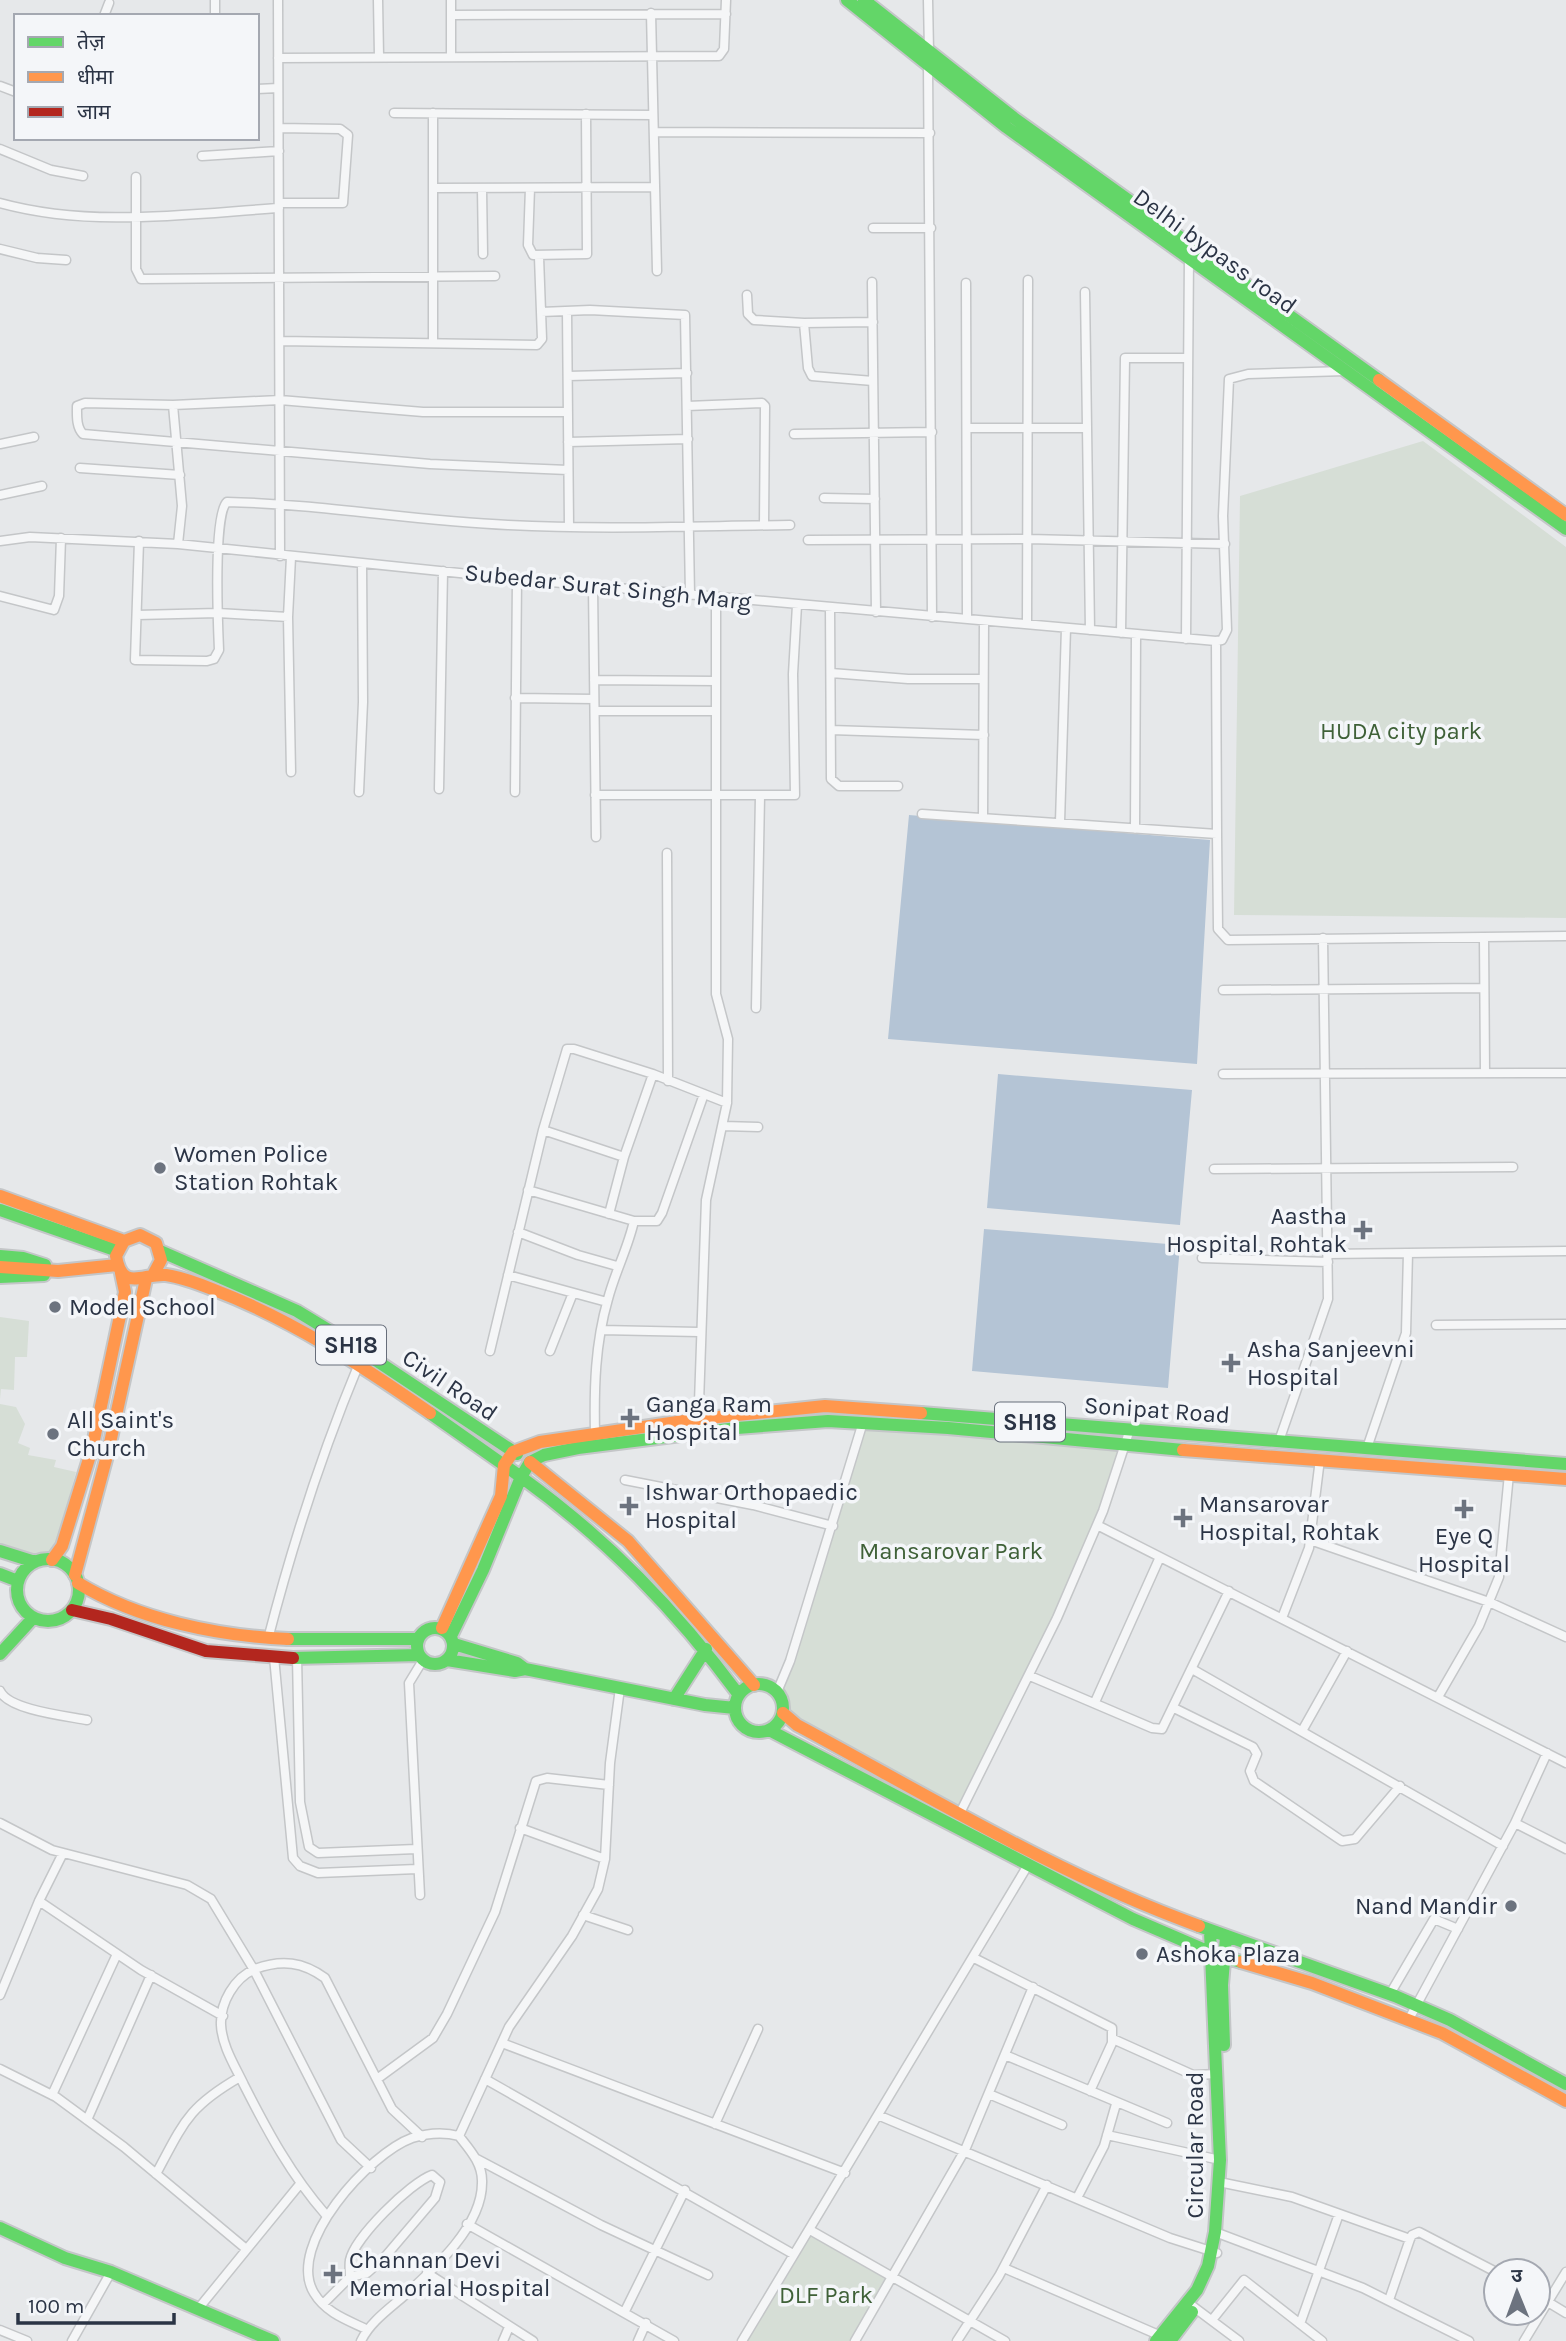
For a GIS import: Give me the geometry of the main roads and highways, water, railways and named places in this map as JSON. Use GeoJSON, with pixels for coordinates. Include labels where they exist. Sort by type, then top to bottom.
{"type":"FeatureCollection","features":[{"type":"Feature","properties":{"kind":"main road","name":"Delhi bypass road"},"geometry":{"type":"LineString","coordinates":[[847,0],[867,6],[929,51],[1345,371],[1566,528]]}},
{"type":"Feature","properties":{"kind":"main road","name":"Delhi bypass road"},"geometry":{"type":"LineString","coordinates":[[867,6],[929,65],[1006,127],[1566,515]]}},
{"type":"Feature","properties":{"kind":"main road"},"geometry":{"type":"LineString","coordinates":[[0,1196],[23,1210],[121,1246],[119,1269],[125,1292],[92,1449],[62,1546],[52,1560]]}},
{"type":"Feature","properties":{"kind":"main road"},"geometry":{"type":"LineString","coordinates":[[0,1210],[23,1210]]}},
{"type":"Feature","properties":{"kind":"main road","name":"SH18"},"geometry":{"type":"LineString","coordinates":[[121,1246],[140,1236],[149,1238],[160,1251]]}},
{"type":"Feature","properties":{"kind":"main road"},"geometry":{"type":"LineString","coordinates":[[35,1562],[24,1570],[18,1581],[20,1602],[33,1618],[47,1621],[61,1619],[72,1610],[77,1601],[76,1579],[149,1277],[161,1260],[160,1251]]}},
{"type":"Feature","properties":{"kind":"main road","name":"Civil Road"},"geometry":{"type":"LineString","coordinates":[[160,1251],[182,1263],[250,1288],[297,1311],[530,1462],[628,1541],[754,1685]]}},
{"type":"Feature","properties":{"kind":"main road","name":"SH18"},"geometry":{"type":"LineString","coordinates":[[0,1267],[23,1258],[58,1271]]}},
{"type":"Feature","properties":{"kind":"main road","name":"SH18"},"geometry":{"type":"LineString","coordinates":[[0,1267],[25,1278],[58,1271],[119,1269],[137,1280],[149,1277]]}},
{"type":"Feature","properties":{"kind":"main road","name":"Civil Road"},"geometry":{"type":"LineString","coordinates":[[149,1277],[178,1278],[245,1303],[291,1324],[358,1366],[521,1477],[617,1552],[652,1584],[706,1649],[737,1702]]}},
{"type":"Feature","properties":{"kind":"main road","name":"Sonipat Road"},"geometry":{"type":"LineString","coordinates":[[513,1452],[540,1442],[698,1419],[825,1406],[1125,1447],[1320,1459],[1566,1479]]}},
{"type":"Feature","properties":{"kind":"main road","name":"Sonipat Road"},"geometry":{"type":"LineString","coordinates":[[530,1462],[544,1455],[578,1448],[791,1423],[948,1422],[1130,1429],[1566,1464]]}},
{"type":"Feature","properties":{"kind":"main road"},"geometry":{"type":"LineString","coordinates":[[447,1660],[449,1636],[501,1496],[504,1465],[513,1452]]}},
{"type":"Feature","properties":{"kind":"main road"},"geometry":{"type":"LineString","coordinates":[[449,1636],[483,1570],[521,1477],[530,1462]]}},
{"type":"Feature","properties":{"kind":"main road"},"geometry":{"type":"LineString","coordinates":[[0,1551],[35,1562],[52,1560],[61,1563],[95,1594],[182,1626],[227,1636],[268,1639],[418,1639]]}},
{"type":"Feature","properties":{"kind":"main road"},"geometry":{"type":"LineString","coordinates":[[0,1574],[18,1581]]}},
{"type":"Feature","properties":{"kind":"main road"},"geometry":{"type":"LineString","coordinates":[[72,1610],[116,1620],[173,1644],[225,1654],[421,1658],[433,1665],[447,1660],[515,1671],[525,1669],[674,1699],[737,1702],[754,1685],[764,1685],[777,1692],[783,1701],[783,1713],[779,1723],[769,1730]]}},
{"type":"Feature","properties":{"kind":"main road"},"geometry":{"type":"LineString","coordinates":[[0,1654],[33,1618]]}},
{"type":"Feature","properties":{"kind":"main road"},"geometry":{"type":"LineString","coordinates":[[421,1658],[418,1639],[425,1630],[449,1636],[517,1663],[525,1669]]}},
{"type":"Feature","properties":{"kind":"main road"},"geometry":{"type":"LineString","coordinates":[[674,1699],[706,1649]]}},
{"type":"Feature","properties":{"kind":"main road"},"geometry":{"type":"LineString","coordinates":[[737,1702],[745,1727],[752,1731],[769,1730],[1133,1919],[1212,1953],[1312,1983],[1409,2019],[1479,2053],[1566,2101]]}},
{"type":"Feature","properties":{"kind":"main road"},"geometry":{"type":"LineString","coordinates":[[783,1713],[797,1725],[960,1813],[1141,1905],[1210,1932],[1390,1994],[1486,2040],[1566,2084]]}},
{"type":"Feature","properties":{"kind":"main road","name":"Circular Road"},"geometry":{"type":"LineString","coordinates":[[1210,1932],[1223,2183]]}},
{"type":"Feature","properties":{"kind":"main road","name":"Circular Road"},"geometry":{"type":"LineString","coordinates":[[1164,2339],[1192,2306],[1219,2234],[1223,2183],[1222,1984],[1226,1937]]}},
{"type":"Feature","properties":{"kind":"main road"},"geometry":{"type":"LineString","coordinates":[[1479,2053],[1486,2040]]}},
{"type":"Feature","properties":{"kind":"main road"},"geometry":{"type":"LineString","coordinates":[[0,2228],[65,2258],[111,2272],[272,2341]]}},
{"type":"Feature","properties":{"kind":"water"},"geometry":{"type":"Polygon","coordinates":[[[909,815],[1210,840],[1197,1064],[888,1039],[909,815]]]}},
{"type":"Feature","properties":{"kind":"water"},"geometry":{"type":"Polygon","coordinates":[[[998,1074],[1192,1090],[1180,1225],[987,1208],[998,1074]]]}},
{"type":"Feature","properties":{"kind":"water"},"geometry":{"type":"Polygon","coordinates":[[[984,1229],[1180,1245],[1168,1388],[972,1371],[984,1229]]]}},
{"type":"Feature","properties":{"kind":"place","name":"Women Police Station Rohtak"},"geometry":{"type":"Point","coordinates":[160,1168]}},
{"type":"Feature","properties":{"kind":"place","name":"Aastha Hospital, Rohtak"},"geometry":{"type":"Point","coordinates":[1363,1230]}},
{"type":"Feature","properties":{"kind":"place","name":"Model School"},"geometry":{"type":"Point","coordinates":[55,1307]}},
{"type":"Feature","properties":{"kind":"place","name":"Asha Sanjeevni Hospital"},"geometry":{"type":"Point","coordinates":[1231,1363]}},
{"type":"Feature","properties":{"kind":"place","name":"Ganga Ram Hospital"},"geometry":{"type":"Point","coordinates":[630,1418]}},
{"type":"Feature","properties":{"kind":"place","name":"All Saint's Church"},"geometry":{"type":"Point","coordinates":[53,1434]}},
{"type":"Feature","properties":{"kind":"place","name":"Ishwar Orthopaedic Hospital"},"geometry":{"type":"Point","coordinates":[629,1506]}},
{"type":"Feature","properties":{"kind":"place","name":"Eye Q Hospital"},"geometry":{"type":"Point","coordinates":[1464,1509]}},
{"type":"Feature","properties":{"kind":"place","name":"Mansarovar Hospital, Rohtak"},"geometry":{"type":"Point","coordinates":[1183,1518]}},
{"type":"Feature","properties":{"kind":"place","name":"Nand Mandir"},"geometry":{"type":"Point","coordinates":[1511,1906]}},
{"type":"Feature","properties":{"kind":"place","name":"Ashoka Plaza"},"geometry":{"type":"Point","coordinates":[1142,1954]}},
{"type":"Feature","properties":{"kind":"place","name":"Channan Devi Memorial Hospital"},"geometry":{"type":"Point","coordinates":[333,2274]}},
{"type":"Feature","properties":{"kind":"park label","name":"HUDA city park"},"geometry":{"type":"Point","coordinates":[1401,731]}},
{"type":"Feature","properties":{"kind":"park label","name":"Mansarovar Park"},"geometry":{"type":"Point","coordinates":[951,1551]}},
{"type":"Feature","properties":{"kind":"park label","name":"DLF Park"},"geometry":{"type":"Point","coordinates":[826,2295]}}]}
